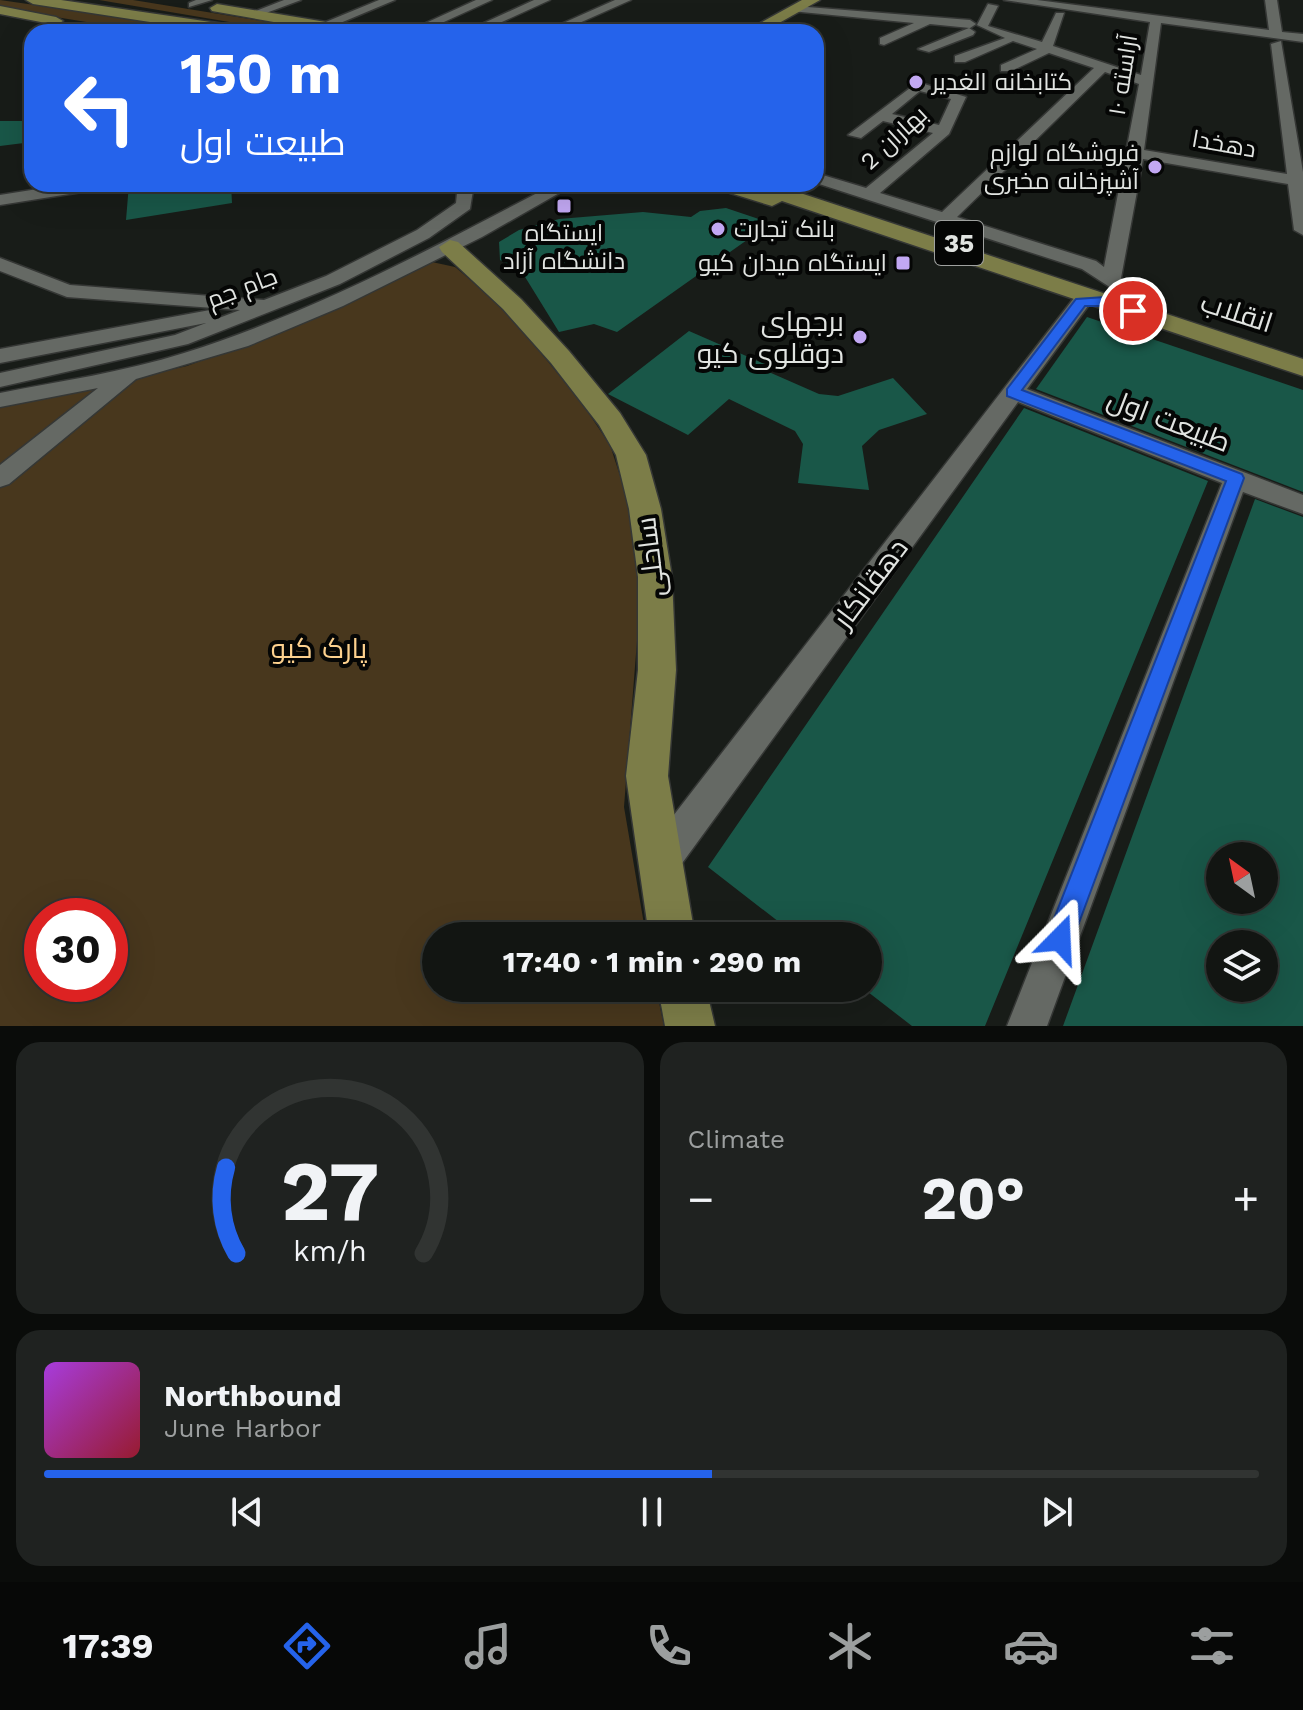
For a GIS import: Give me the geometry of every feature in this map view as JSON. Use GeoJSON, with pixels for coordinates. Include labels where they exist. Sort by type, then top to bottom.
{"type":"FeatureCollection","features":[{"type":"Feature","properties":{"kind":"main road"},"geometry":{"type":"LineString","coordinates":[[33,0],[192,24]]}},
{"type":"Feature","properties":{"kind":"main road"},"geometry":{"type":"LineString","coordinates":[[81,0],[225,24]]}},
{"type":"Feature","properties":{"kind":"main road"},"geometry":{"type":"LineString","coordinates":[[754,24],[791,5],[813,0]]}},
{"type":"Feature","properties":{"kind":"main road"},"geometry":{"type":"LineString","coordinates":[[192,2],[311,24]]}},
{"type":"Feature","properties":{"kind":"main road"},"geometry":{"type":"LineString","coordinates":[[0,10],[70,24]]}},
{"type":"Feature","properties":{"kind":"main road"},"geometry":{"type":"LineString","coordinates":[[824,189],[1078,272],[1142,302]]}},
{"type":"Feature","properties":{"kind":"main road"},"geometry":{"type":"LineString","coordinates":[[748,192],[1099,295]]}},
{"type":"Feature","properties":{"kind":"main road","name":"35"},"geometry":{"type":"LineString","coordinates":[[778,192],[1099,295]]}},
{"type":"Feature","properties":{"kind":"main road","name":"35"},"geometry":{"type":"LineString","coordinates":[[800,192],[1142,302]]}},
{"type":"Feature","properties":{"kind":"main road","name":"ساحلی"},"geometry":{"type":"LineString","coordinates":[[436,241],[512,304],[560,357],[610,420],[631,455],[645,509],[655,577],[657,670],[647,776],[669,922]]}},
{"type":"Feature","properties":{"kind":"main road","name":"انقلاب"},"geometry":{"type":"LineString","coordinates":[[1099,295],[1303,368]]}},
{"type":"Feature","properties":{"kind":"main road","name":"انقلاب"},"geometry":{"type":"LineString","coordinates":[[1142,302],[1303,352]]}},
{"type":"Feature","properties":{"kind":"main road"},"geometry":{"type":"LineString","coordinates":[[685,1002],[690,1026]]}},
{"type":"Feature","properties":{"kind":"street"},"geometry":{"type":"LineString","coordinates":[[254,14],[295,0]]}},
{"type":"Feature","properties":{"kind":"street"},"geometry":{"type":"LineString","coordinates":[[327,24],[389,0]]}},
{"type":"Feature","properties":{"kind":"street"},"geometry":{"type":"LineString","coordinates":[[488,24],[544,0]]}},
{"type":"Feature","properties":{"kind":"street"},"geometry":{"type":"LineString","coordinates":[[568,24],[625,0]]}},
{"type":"Feature","properties":{"kind":"street"},"geometry":{"type":"LineString","coordinates":[[1010,0],[1092,5],[1156,19],[1174,16],[1277,39],[1303,38]]}},
{"type":"Feature","properties":{"kind":"street"},"geometry":{"type":"LineString","coordinates":[[1271,0],[1300,181],[1303,230]]}},
{"type":"Feature","properties":{"kind":"street"},"geometry":{"type":"LineString","coordinates":[[430,24],[481,2],[516,12]]}},
{"type":"Feature","properties":{"kind":"street"},"geometry":{"type":"LineString","coordinates":[[791,5],[933,19],[976,29],[1145,81]]}},
{"type":"Feature","properties":{"kind":"street"},"geometry":{"type":"LineString","coordinates":[[924,49],[976,29],[992,6]]}},
{"type":"Feature","properties":{"kind":"street"},"geometry":{"type":"LineString","coordinates":[[1006,68],[1045,50],[1060,16]]}},
{"type":"Feature","properties":{"kind":"street"},"geometry":{"type":"LineString","coordinates":[[884,41],[933,19]]}},
{"type":"Feature","properties":{"kind":"street","name":"آراسته ۱۰"},"geometry":{"type":"LineString","coordinates":[[1099,295],[1136,153],[1156,19]]}},
{"type":"Feature","properties":{"kind":"street"},"geometry":{"type":"LineString","coordinates":[[976,29],[1007,41],[1045,50]]}},
{"type":"Feature","properties":{"kind":"street"},"geometry":{"type":"LineString","coordinates":[[930,89],[1007,41]]}},
{"type":"Feature","properties":{"kind":"street"},"geometry":{"type":"LineString","coordinates":[[946,218],[1102,68]]}},
{"type":"Feature","properties":{"kind":"street","name":"بهاران 2"},"geometry":{"type":"LineString","coordinates":[[856,135],[918,86],[959,97],[944,131],[869,194]]}},
{"type":"Feature","properties":{"kind":"street"},"geometry":{"type":"LineString","coordinates":[[881,116],[944,131]]}},
{"type":"Feature","properties":{"kind":"street","name":"دهخدا"},"geometry":{"type":"LineString","coordinates":[[1136,153],[1300,181]]}},
{"type":"Feature","properties":{"kind":"street"},"geometry":{"type":"LineString","coordinates":[[824,180],[1089,265],[1099,295],[1142,302]]}},
{"type":"Feature","properties":{"kind":"street"},"geometry":{"type":"LineString","coordinates":[[0,200],[50,192]]}},
{"type":"Feature","properties":{"kind":"street","name":"جام جم"},"geometry":{"type":"LineString","coordinates":[[0,400],[189,358],[297,320],[436,241],[464,205],[465,192]]}},
{"type":"Feature","properties":{"kind":"street"},"geometry":{"type":"LineString","coordinates":[[436,241],[549,192]]}},
{"type":"Feature","properties":{"kind":"street","name":"جام جم"},"geometry":{"type":"LineString","coordinates":[[0,380],[181,340],[436,241]]}},
{"type":"Feature","properties":{"kind":"street"},"geometry":{"type":"LineString","coordinates":[[0,264],[67,291],[269,306]]}},
{"type":"Feature","properties":{"kind":"street","name":"دهقانکار"},"geometry":{"type":"LineString","coordinates":[[659,864],[1013,392],[1099,295]]}},
{"type":"Feature","properties":{"kind":"street"},"geometry":{"type":"LineString","coordinates":[[0,356],[269,306]]}},
{"type":"Feature","properties":{"kind":"street"},"geometry":{"type":"LineString","coordinates":[[0,478],[130,373]]}},
{"type":"Feature","properties":{"kind":"street","name":"طبیعت اول"},"geometry":{"type":"LineString","coordinates":[[1013,392],[1303,505]]}},
{"type":"Feature","properties":{"kind":"street"},"geometry":{"type":"LineString","coordinates":[[1027,1026],[1236,478]]}},
{"type":"Feature","properties":{"kind":"green space"},"geometry":{"type":"Polygon","coordinates":[[[0,0],[167,24],[99,24],[0,8],[0,0]]]}},
{"type":"Feature","properties":{"kind":"green space"},"geometry":{"type":"Polygon","coordinates":[[[99,0],[133,0],[281,24],[241,24],[99,0]]]}},
{"type":"Feature","properties":{"kind":"green space","name":"پارک کیو"},"geometry":{"type":"Polygon","coordinates":[[[432,262],[455,267],[505,309],[581,402],[610,445],[626,494],[637,556],[638,628],[624,807],[644,922],[422,922],[422,1002],[659,1002],[664,1026],[0,1026],[0,407],[187,366],[292,327],[432,262]]]}},
{"type":"Feature","properties":{"kind":"building"},"geometry":{"type":"Polygon","coordinates":[[[0,121],[24,121],[24,143],[0,146],[0,121]]]}},
{"type":"Feature","properties":{"kind":"building"},"geometry":{"type":"Polygon","coordinates":[[[128,192],[231,192],[232,203],[126,220],[128,192]]]}},
{"type":"Feature","properties":{"kind":"building"},"geometry":{"type":"Polygon","coordinates":[[[726,208],[771,223],[617,332],[594,324],[559,332],[522,272],[500,260],[499,242],[519,230],[559,219],[643,212],[691,217],[700,211],[726,208]]]}},
{"type":"Feature","properties":{"kind":"building"},"geometry":{"type":"Polygon","coordinates":[[[1087,317],[1303,390],[1303,492],[1036,389],[1087,317]]]}},
{"type":"Feature","properties":{"kind":"building"},"geometry":{"type":"Polygon","coordinates":[[[689,331],[767,365],[762,369],[819,394],[838,396],[893,378],[927,414],[879,430],[862,446],[869,490],[798,483],[803,444],[795,431],[729,399],[688,435],[608,394],[689,331]]]}},
{"type":"Feature","properties":{"kind":"building"},"geometry":{"type":"Polygon","coordinates":[[[1024,408],[1208,481],[985,1026],[912,1026],[881,1002],[882,922],[779,922],[708,867],[1024,408]]]}},
{"type":"Feature","properties":{"kind":"building"},"geometry":{"type":"Polygon","coordinates":[[[1255,499],[1303,517],[1303,1026],[1063,1026],[1255,499]]]}},
{"type":"Feature","properties":{"kind":"place","name":"کتابخانه الغدیر"},"geometry":{"type":"Point","coordinates":[916,82]}},
{"type":"Feature","properties":{"kind":"place","name":"فروشگاه لوازم آشپزخانه مخبری"},"geometry":{"type":"Point","coordinates":[1155,167]}},
{"type":"Feature","properties":{"kind":"place","name":"ایستگاه دانشگاه آزاد"},"geometry":{"type":"Point","coordinates":[564,206]}},
{"type":"Feature","properties":{"kind":"place","name":"بانک تجارت"},"geometry":{"type":"Point","coordinates":[718,229]}},
{"type":"Feature","properties":{"kind":"place","name":"ایستگاه میدان کیو"},"geometry":{"type":"Point","coordinates":[903,263]}},
{"type":"Feature","properties":{"kind":"place","name":"برجهای دوقلوی کیو"},"geometry":{"type":"Point","coordinates":[860,337]}},
{"type":"Feature","properties":{"kind":"route"},"geometry":{"type":"LineString","coordinates":[[1060,939],[1236,478],[1013,392],[1081,302],[1105,302],[1133,311]]}}]}
